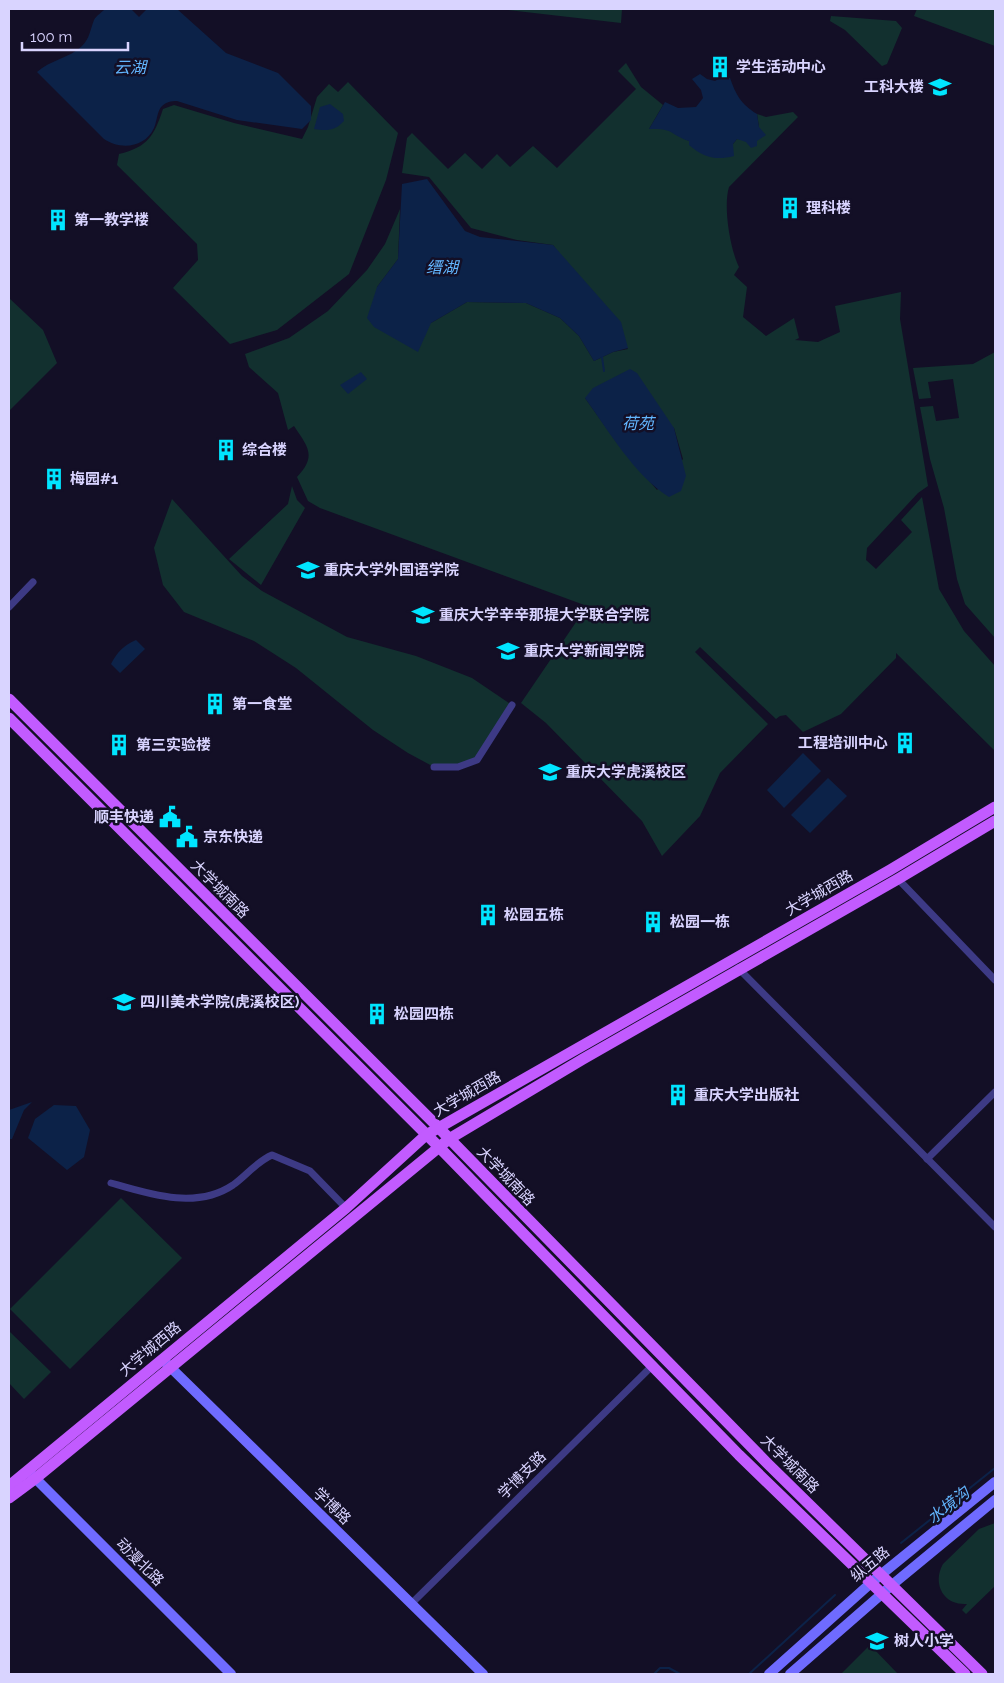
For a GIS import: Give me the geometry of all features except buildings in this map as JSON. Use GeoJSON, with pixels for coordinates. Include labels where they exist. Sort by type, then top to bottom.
{"type":"FeatureCollection","features":[{"type":"Feature","properties":{"kind":"main road","name":"大学城南路"},"geometry":{"type":"LineString","coordinates":[[9,699],[438,1127],[767,1463],[982,1674]]}},
{"type":"Feature","properties":{"kind":"main road","name":"大学城南路"},"geometry":{"type":"LineString","coordinates":[[9,718],[438,1146],[739,1455],[965,1674]]}},
{"type":"Feature","properties":{"kind":"main road","name":"大学城西路"},"geometry":{"type":"LineString","coordinates":[[9,1498],[32,1475],[346,1208],[426,1135],[890,870],[995,807]]}},
{"type":"Feature","properties":{"kind":"main road","name":"大学城西路"},"geometry":{"type":"LineString","coordinates":[[166,1363],[438,1146],[740,969],[898,880],[995,821]]}},
{"type":"Feature","properties":{"kind":"main road","name":"大学城西路"},"geometry":{"type":"LineString","coordinates":[[9,1486],[32,1475]]}},
{"type":"Feature","properties":{"kind":"street"},"geometry":{"type":"LineString","coordinates":[[9,607],[33,582]]}},
{"type":"Feature","properties":{"kind":"street"},"geometry":{"type":"LineString","coordinates":[[434,767],[458,767],[478,760],[512,705]]}},
{"type":"Feature","properties":{"kind":"street"},"geometry":{"type":"LineString","coordinates":[[898,880],[995,980]]}},
{"type":"Feature","properties":{"kind":"street"},"geometry":{"type":"LineString","coordinates":[[731,960],[995,1226]]}},
{"type":"Feature","properties":{"kind":"street"},"geometry":{"type":"LineString","coordinates":[[927,1159],[995,1092]]}},
{"type":"Feature","properties":{"kind":"street"},"geometry":{"type":"LineString","coordinates":[[110,1183],[164,1198],[213,1195],[233,1185],[258,1161],[272,1154],[310,1172],[346,1208]]}},
{"type":"Feature","properties":{"kind":"street","name":"学博路"},"geometry":{"type":"LineString","coordinates":[[166,1363],[482,1674]]}},
{"type":"Feature","properties":{"kind":"street","name":"学博支路"},"geometry":{"type":"LineString","coordinates":[[411,1604],[652,1366]]}},
{"type":"Feature","properties":{"kind":"street","name":"动漫北路"},"geometry":{"type":"LineString","coordinates":[[32,1475],[231,1674]]}},
{"type":"Feature","properties":{"kind":"street","name":"纵五路"},"geometry":{"type":"LineString","coordinates":[[769,1674],[881,1574],[995,1482]]}},
{"type":"Feature","properties":{"kind":"street","name":"纵五路"},"geometry":{"type":"LineString","coordinates":[[790,1674],[882,1593],[995,1500]]}},
{"type":"Feature","properties":{"kind":"green space"},"geometry":{"type":"Polygon","coordinates":[[[500,9],[622,9],[621,23],[500,9]]]}},
{"type":"Feature","properties":{"kind":"green space"},"geometry":{"type":"Polygon","coordinates":[[[917,9],[995,9],[995,46],[914,16],[917,9]]]}},
{"type":"Feature","properties":{"kind":"green space"},"geometry":{"type":"Polygon","coordinates":[[[831,16],[896,21],[902,28],[887,64],[882,66],[845,30],[830,21],[831,16]]]}},
{"type":"Feature","properties":{"kind":"green space"},"geometry":{"type":"Polygon","coordinates":[[[626,63],[641,87],[663,105],[649,129],[666,129],[689,141],[733,144],[737,139],[757,141],[759,127],[757,114],[766,117],[793,112],[798,117],[729,187],[727,195],[728,227],[739,267],[734,275],[747,287],[743,317],[766,336],[794,318],[799,338],[795,340],[818,342],[840,332],[835,306],[901,292],[900,319],[928,486],[918,493],[867,548],[866,560],[876,569],[912,532],[901,520],[922,497],[939,589],[964,631],[995,666],[994,750],[896,653],[896,658],[841,714],[803,732],[786,715],[776,719],[700,647],[695,652],[768,724],[720,773],[700,816],[662,856],[642,821],[546,723],[521,703],[587,606],[320,508],[308,501],[297,477],[303,470],[309,457],[306,446],[294,426],[288,430],[278,393],[249,367],[245,354],[289,338],[328,311],[367,270],[385,244],[400,209],[398,259],[377,287],[431,323],[467,302],[526,303],[560,318],[579,336],[594,361],[613,352],[628,349],[553,245],[517,240],[471,228],[429,177],[402,173],[407,138],[412,133],[448,169],[465,153],[482,169],[497,154],[510,167],[533,146],[557,168],[636,89],[618,71],[626,63]],[[585,398],[617,443],[657,490],[683,459],[674,428],[585,398]]]}},
{"type":"Feature","properties":{"kind":"green space"},"geometry":{"type":"Polygon","coordinates":[[[348,82],[398,133],[386,180],[349,274],[277,330],[230,344],[173,288],[198,260],[197,244],[117,165],[119,154],[143,144],[153,133],[163,109],[174,105],[234,123],[302,139],[308,127],[317,97],[329,84],[338,92],[348,82]]]}},
{"type":"Feature","properties":{"kind":"green space"},"geometry":{"type":"Polygon","coordinates":[[[9,298],[43,330],[57,363],[9,411],[9,298]]]}},
{"type":"Feature","properties":{"kind":"green space"},"geometry":{"type":"Polygon","coordinates":[[[995,352],[995,638],[965,604],[957,579],[944,508],[930,459],[920,407],[933,406],[936,421],[959,418],[953,379],[928,382],[931,398],[919,399],[913,368],[973,364],[995,352]]]}},
{"type":"Feature","properties":{"kind":"green space"},"geometry":{"type":"Polygon","coordinates":[[[292,486],[297,500],[305,508],[261,585],[229,559],[288,504],[292,486]]]}},
{"type":"Feature","properties":{"kind":"green space"},"geometry":{"type":"Polygon","coordinates":[[[172,499],[242,576],[262,591],[347,637],[416,656],[472,678],[512,705],[477,760],[458,767],[434,767],[408,753],[373,730],[296,668],[254,641],[184,612],[163,585],[154,548],[172,499]]]}},
{"type":"Feature","properties":{"kind":"green space"},"geometry":{"type":"Polygon","coordinates":[[[121,1198],[182,1258],[70,1369],[10,1309],[121,1198]]]}},
{"type":"Feature","properties":{"kind":"green space"},"geometry":{"type":"Polygon","coordinates":[[[9,1331],[51,1372],[24,1399],[9,1383],[9,1331]]]}},
{"type":"Feature","properties":{"kind":"green space"},"geometry":{"type":"Polygon","coordinates":[[[995,1523],[995,1586],[966,1614],[962,1610],[967,1604],[959,1604],[952,1601],[942,1592],[939,1586],[940,1571],[943,1564],[979,1529],[995,1523]]]}},
{"type":"Feature","properties":{"kind":"green space"},"geometry":{"type":"Polygon","coordinates":[[[870,1645],[898,1674],[841,1674],[870,1645]]]}},
{"type":"Feature","properties":{"kind":"water","name":"云湖"},"geometry":{"type":"Polygon","coordinates":[[[105,9],[131,9],[139,17],[147,9],[177,9],[226,53],[278,73],[311,106],[311,120],[302,129],[237,120],[173,101],[160,108],[154,128],[145,140],[124,146],[110,143],[37,72],[82,46],[88,37],[95,19],[105,9]]]}},
{"type":"Feature","properties":{"kind":"water"},"geometry":{"type":"Polygon","coordinates":[[[700,74],[707,79],[715,81],[724,76],[730,78],[740,99],[757,114],[759,127],[766,135],[757,141],[757,146],[751,148],[746,142],[737,139],[733,144],[734,156],[715,158],[704,155],[689,145],[689,141],[671,132],[663,129],[649,129],[665,102],[678,108],[696,107],[703,98],[701,90],[692,79],[700,74]]]}},
{"type":"Feature","properties":{"kind":"water"},"geometry":{"type":"Polygon","coordinates":[[[330,104],[343,114],[344,121],[330,130],[314,129],[320,107],[330,104]]]}},
{"type":"Feature","properties":{"kind":"water","name":"缙湖"},"geometry":{"type":"Polygon","coordinates":[[[427,179],[465,231],[480,237],[553,245],[621,322],[628,348],[613,352],[594,361],[579,336],[560,318],[526,303],[467,302],[431,323],[418,352],[374,327],[367,318],[377,287],[398,259],[402,184],[427,179]]]}},
{"type":"Feature","properties":{"kind":"water","name":"荷苑"},"geometry":{"type":"Polygon","coordinates":[[[630,369],[637,373],[674,428],[686,476],[681,491],[669,497],[634,465],[585,398],[593,388],[630,369]]]}},
{"type":"Feature","properties":{"kind":"water"},"geometry":{"type":"Polygon","coordinates":[[[361,372],[367,379],[348,394],[340,385],[361,372]]]}},
{"type":"Feature","properties":{"kind":"water"},"geometry":{"type":"Polygon","coordinates":[[[136,640],[145,649],[120,673],[111,664],[121,649],[136,640]]]}},
{"type":"Feature","properties":{"kind":"water"},"geometry":{"type":"Polygon","coordinates":[[[803,753],[821,771],[784,808],[767,790],[803,753]]]}},
{"type":"Feature","properties":{"kind":"water"},"geometry":{"type":"Polygon","coordinates":[[[828,778],[847,796],[810,833],[791,815],[828,778]]]}},
{"type":"Feature","properties":{"kind":"water"},"geometry":{"type":"Polygon","coordinates":[[[32,1102],[24,1110],[12,1139],[9,1139],[9,1110],[32,1102]]]}},
{"type":"Feature","properties":{"kind":"water"},"geometry":{"type":"Polygon","coordinates":[[[54,1105],[76,1106],[90,1130],[84,1157],[67,1170],[28,1138],[35,1119],[54,1105]]]}},
{"type":"Feature","properties":{"kind":"waterway"},"geometry":{"type":"LineString","coordinates":[[602,357],[604,371]]}},
{"type":"Feature","properties":{"kind":"waterway","name":"水境沟"},"geometry":{"type":"LineString","coordinates":[[901,1543],[995,1468]]}},
{"type":"Feature","properties":{"kind":"waterway","name":"水境沟"},"geometry":{"type":"LineString","coordinates":[[749,1674],[835,1595]]}},
{"type":"Feature","properties":{"kind":"waterway","name":"水境沟"},"geometry":{"type":"LineString","coordinates":[[654,1674],[660,1668],[669,1668],[680,1674]]}},
{"type":"Feature","properties":{"kind":"place","name":"学生活动中心"},"geometry":{"type":"Point","coordinates":[720,67]}},
{"type":"Feature","properties":{"kind":"place","name":"工科大楼"},"geometry":{"type":"Point","coordinates":[940,87]}},
{"type":"Feature","properties":{"kind":"place","name":"理科楼"},"geometry":{"type":"Point","coordinates":[790,208]}},
{"type":"Feature","properties":{"kind":"place","name":"第一教学楼"},"geometry":{"type":"Point","coordinates":[58,220]}},
{"type":"Feature","properties":{"kind":"place","name":"综合楼"},"geometry":{"type":"Point","coordinates":[226,450]}},
{"type":"Feature","properties":{"kind":"place","name":"梅园#1"},"geometry":{"type":"Point","coordinates":[54,479]}},
{"type":"Feature","properties":{"kind":"place","name":"重庆大学外国语学院"},"geometry":{"type":"Point","coordinates":[308,570]}},
{"type":"Feature","properties":{"kind":"place","name":"重庆大学辛辛那提大学联合学院"},"geometry":{"type":"Point","coordinates":[423,615]}},
{"type":"Feature","properties":{"kind":"place","name":"重庆大学新闻学院"},"geometry":{"type":"Point","coordinates":[508,651]}},
{"type":"Feature","properties":{"kind":"place","name":"第一食堂"},"geometry":{"type":"Point","coordinates":[215,704]}},
{"type":"Feature","properties":{"kind":"place","name":"工程培训中心"},"geometry":{"type":"Point","coordinates":[905,743]}},
{"type":"Feature","properties":{"kind":"place","name":"第三实验楼"},"geometry":{"type":"Point","coordinates":[119,745]}},
{"type":"Feature","properties":{"kind":"place","name":"重庆大学虎溪校区"},"geometry":{"type":"Point","coordinates":[550,772]}},
{"type":"Feature","properties":{"kind":"place","name":"顺丰快递"},"geometry":{"type":"Point","coordinates":[170,817]}},
{"type":"Feature","properties":{"kind":"place","name":"京东快递"},"geometry":{"type":"Point","coordinates":[187,837]}},
{"type":"Feature","properties":{"kind":"place","name":"松园五栋"},"geometry":{"type":"Point","coordinates":[488,915]}},
{"type":"Feature","properties":{"kind":"place","name":"松园一栋"},"geometry":{"type":"Point","coordinates":[653,922]}},
{"type":"Feature","properties":{"kind":"place","name":"四川美术学院(虎溪校区)"},"geometry":{"type":"Point","coordinates":[124,1002]}},
{"type":"Feature","properties":{"kind":"place","name":"松园四栋"},"geometry":{"type":"Point","coordinates":[377,1014]}},
{"type":"Feature","properties":{"kind":"place","name":"重庆大学出版社"},"geometry":{"type":"Point","coordinates":[678,1095]}},
{"type":"Feature","properties":{"kind":"place","name":"树人小学"},"geometry":{"type":"Point","coordinates":[877,1641]}}]}
